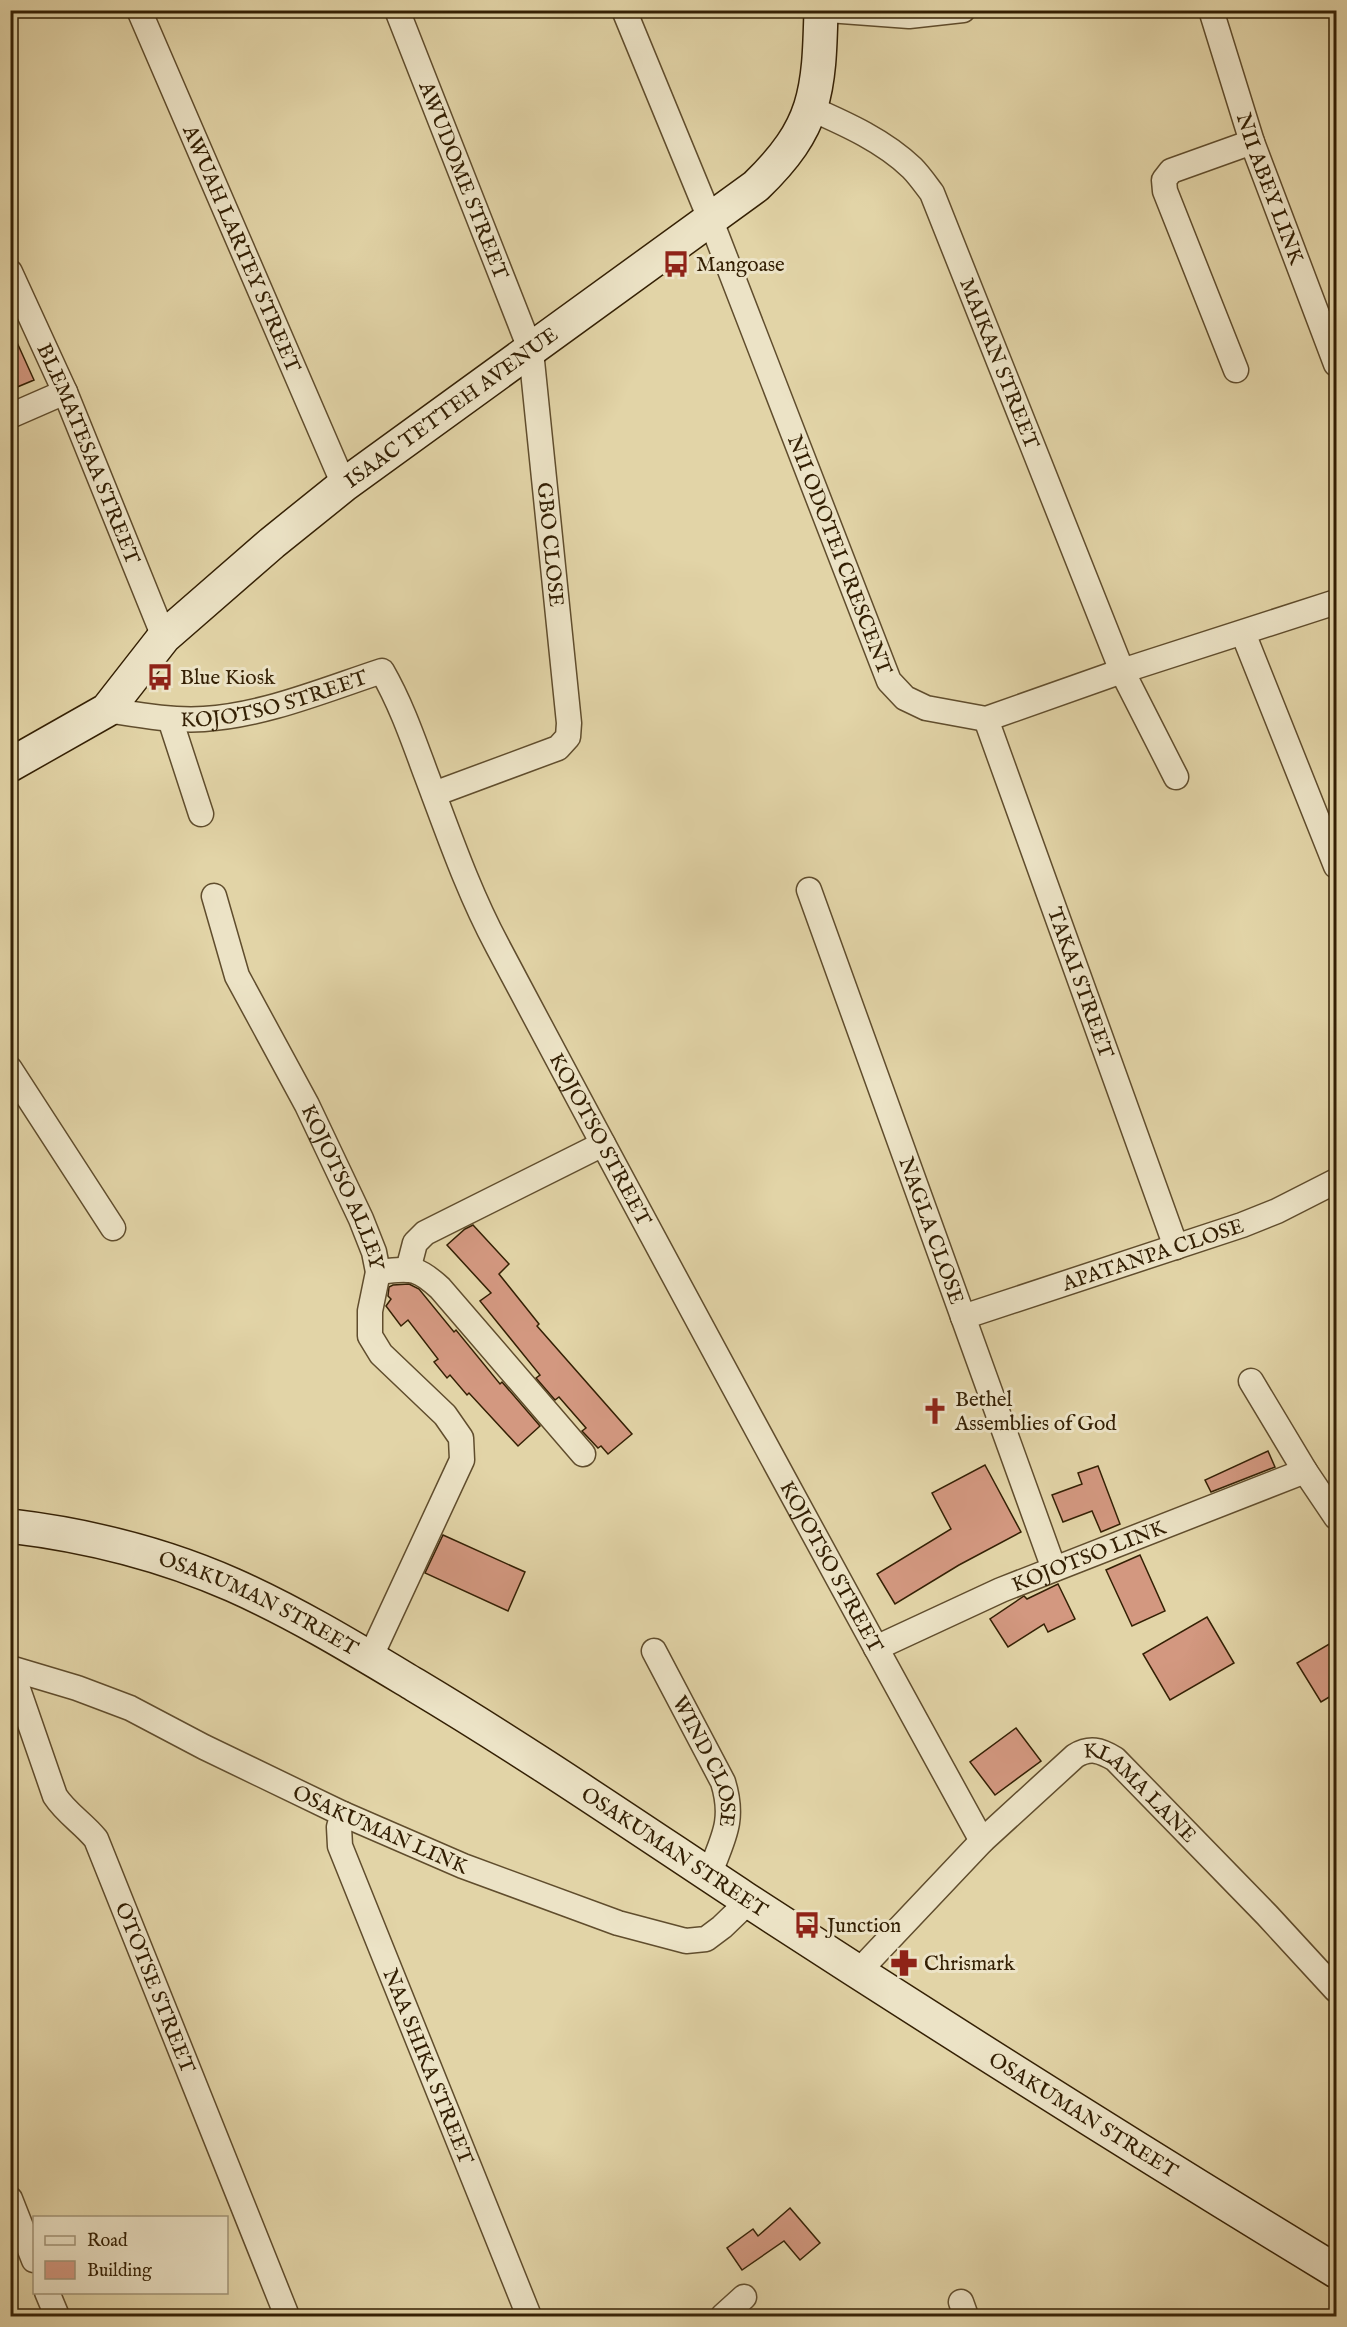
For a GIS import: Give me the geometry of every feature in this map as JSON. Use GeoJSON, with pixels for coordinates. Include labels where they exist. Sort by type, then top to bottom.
{"type":"FeatureCollection","features":[{"type":"Feature","properties":{"kind":"street","name":"AWUAH LARTEY STREET"},"geometry":{"type":"LineString","coordinates":[[139,10],[344,485]]}},
{"type":"Feature","properties":{"kind":"street","name":"AWUDOME STREET"},"geometry":{"type":"LineString","coordinates":[[397,10],[531,351]]}},
{"type":"Feature","properties":{"kind":"street","name":"NII ODOTEI CRESCENT"},"geometry":{"type":"LineString","coordinates":[[624,10],[711,221],[889,681],[906,698],[926,708],[986,719],[1122,671],[1336,602]]}},
{"type":"Feature","properties":{"kind":"street","name":"ISAAC TETTEH AVENUE"},"geometry":{"type":"LineString","coordinates":[[10,765],[107,710],[164,637],[245,566],[344,485],[711,221],[756,186],[779,164],[799,136],[812,109],[818,78],[821,10]]}},
{"type":"Feature","properties":{"kind":"street"},"geometry":{"type":"LineString","coordinates":[[828,10],[909,15],[963,10]]}},
{"type":"Feature","properties":{"kind":"street","name":"NII ABEY LINK"},"geometry":{"type":"LineString","coordinates":[[1211,10],[1252,142],[1336,364]]}},
{"type":"Feature","properties":{"kind":"street","name":"MAIKAN STREET"},"geometry":{"type":"LineString","coordinates":[[812,109],[841,122],[885,147],[911,168],[932,193],[1122,671],[1176,777]]}},
{"type":"Feature","properties":{"kind":"street"},"geometry":{"type":"LineString","coordinates":[[1236,370],[1165,191],[1164,180],[1171,171],[1252,142]]}},
{"type":"Feature","properties":{"kind":"street","name":"BLEMATESAA STREET"},"geometry":{"type":"LineString","coordinates":[[10,272],[65,392],[164,637]]}},
{"type":"Feature","properties":{"kind":"street","name":"GBO CLOSE"},"geometry":{"type":"LineString","coordinates":[[434,794],[558,748],[568,737],[531,351]]}},
{"type":"Feature","properties":{"kind":"street"},"geometry":{"type":"LineString","coordinates":[[10,416],[65,392]]}},
{"type":"Feature","properties":{"kind":"street"},"geometry":{"type":"LineString","coordinates":[[1243,633],[1327,813],[1336,866]]}},
{"type":"Feature","properties":{"kind":"street","name":"KOJOTSO STREET"},"geometry":{"type":"LineString","coordinates":[[107,710],[170,719],[203,719],[258,711],[382,671],[401,707],[454,852],[494,941],[982,1841]]}},
{"type":"Feature","properties":{"kind":"street"},"geometry":{"type":"LineString","coordinates":[[170,719],[201,814]]}},
{"type":"Feature","properties":{"kind":"street","name":"TAKAI STREET"},"geometry":{"type":"LineString","coordinates":[[986,719],[1176,1247]]}},
{"type":"Feature","properties":{"kind":"street","name":"NAGLA CLOSE"},"geometry":{"type":"LineString","coordinates":[[809,890],[1054,1569]]}},
{"type":"Feature","properties":{"kind":"street","name":"KOJOTSO ALLEY"},"geometry":{"type":"LineString","coordinates":[[214,896],[237,976],[307,1105],[374,1252],[378,1272],[370,1311],[370,1336],[381,1354],[445,1415],[461,1438],[462,1460],[370,1658]]}},
{"type":"Feature","properties":{"kind":"street"},"geometry":{"type":"LineString","coordinates":[[10,1069],[113,1228]]}},
{"type":"Feature","properties":{"kind":"street"},"geometry":{"type":"LineString","coordinates":[[408,1269],[415,1243],[425,1233],[603,1144]]}},
{"type":"Feature","properties":{"kind":"street","name":"APATANPA CLOSE"},"geometry":{"type":"LineString","coordinates":[[963,1317],[1242,1225],[1277,1211],[1336,1181]]}},
{"type":"Feature","properties":{"kind":"street"},"geometry":{"type":"LineString","coordinates":[[378,1272],[408,1269],[424,1274],[440,1288],[583,1454]]}},
{"type":"Feature","properties":{"kind":"street"},"geometry":{"type":"LineString","coordinates":[[1251,1381],[1305,1471],[1336,1517]]}},
{"type":"Feature","properties":{"kind":"street","name":"KOJOTSO LINK"},"geometry":{"type":"LineString","coordinates":[[876,1648],[963,1606],[1305,1471]]}},
{"type":"Feature","properties":{"kind":"street","name":"OSAKUMAN STREET"},"geometry":{"type":"LineString","coordinates":[[10,1526],[96,1540],[184,1565],[275,1605],[370,1658],[467,1716],[1075,2111],[1336,2271]]}},
{"type":"Feature","properties":{"kind":"street","name":"WIND CLOSE"},"geometry":{"type":"LineString","coordinates":[[654,1652],[723,1782],[729,1803],[728,1825],[709,1875]]}},
{"type":"Feature","properties":{"kind":"street","name":"OSAKUMAN LINK"},"geometry":{"type":"LineString","coordinates":[[11,1668],[77,1688],[130,1708],[204,1747],[344,1814],[463,1866],[618,1923],[686,1941],[706,1939],[750,1902]]}},
{"type":"Feature","properties":{"kind":"street","name":"OTOTSE STREET"},"geometry":{"type":"LineString","coordinates":[[11,1668],[55,1796],[64,1809],[87,1828],[96,1839],[287,2316]]}},
{"type":"Feature","properties":{"kind":"street","name":"KLAMA LANE"},"geometry":{"type":"LineString","coordinates":[[859,1971],[982,1841],[1075,1756],[1086,1749],[1102,1751],[1123,1767],[1267,1915],[1336,1990]]}},
{"type":"Feature","properties":{"kind":"street","name":"NAA SHIKA STREET"},"geometry":{"type":"LineString","coordinates":[[344,1814],[339,1827],[340,1846],[529,2316]]}},
{"type":"Feature","properties":{"kind":"street"},"geometry":{"type":"LineString","coordinates":[[10,2199],[33,2257]]}},
{"type":"Feature","properties":{"kind":"street"},"geometry":{"type":"LineString","coordinates":[[48,2294],[57,2316]]}},
{"type":"Feature","properties":{"kind":"street"},"geometry":{"type":"LineString","coordinates":[[723,2316],[744,2297]]}},
{"type":"Feature","properties":{"kind":"building"},"geometry":{"type":"Polygon","coordinates":[[[10,327],[34,380],[10,390],[10,327]]]}},
{"type":"Feature","properties":{"kind":"building"},"geometry":{"type":"Polygon","coordinates":[[[473,1225],[509,1264],[499,1274],[539,1324],[537,1326],[632,1434],[608,1454],[601,1446],[598,1448],[582,1431],[586,1428],[559,1397],[555,1400],[536,1378],[540,1375],[480,1301],[491,1293],[447,1245],[473,1225]]]}},
{"type":"Feature","properties":{"kind":"building"},"geometry":{"type":"Polygon","coordinates":[[[409,1284],[419,1289],[454,1332],[456,1330],[500,1384],[502,1382],[540,1426],[518,1446],[469,1393],[467,1395],[450,1375],[447,1378],[434,1362],[438,1359],[408,1320],[401,1326],[386,1306],[391,1299],[388,1296],[389,1287],[409,1284]]]}},
{"type":"Feature","properties":{"kind":"building"},"geometry":{"type":"Polygon","coordinates":[[[1268,1451],[1275,1467],[1211,1492],[1205,1480],[1268,1451]]]}},
{"type":"Feature","properties":{"kind":"building"},"geometry":{"type":"Polygon","coordinates":[[[985,1465],[1021,1532],[959,1565],[895,1604],[877,1574],[951,1529],[932,1493],[985,1465]]]}},
{"type":"Feature","properties":{"kind":"building"},"geometry":{"type":"Polygon","coordinates":[[[1098,1466],[1120,1524],[1101,1532],[1092,1511],[1063,1522],[1052,1495],[1082,1484],[1078,1473],[1098,1466]]]}},
{"type":"Feature","properties":{"kind":"building"},"geometry":{"type":"Polygon","coordinates":[[[443,1535],[525,1572],[508,1611],[425,1573],[443,1535]]]}},
{"type":"Feature","properties":{"kind":"building"},"geometry":{"type":"Polygon","coordinates":[[[1140,1555],[1165,1611],[1132,1626],[1106,1570],[1140,1555]]]}},
{"type":"Feature","properties":{"kind":"building"},"geometry":{"type":"Polygon","coordinates":[[[1058,1584],[1075,1619],[1048,1632],[1044,1624],[1008,1647],[990,1619],[1024,1596],[1027,1599],[1058,1584]]]}},
{"type":"Feature","properties":{"kind":"building"},"geometry":{"type":"Polygon","coordinates":[[[1207,1617],[1234,1663],[1170,1700],[1143,1654],[1207,1617]]]}},
{"type":"Feature","properties":{"kind":"building"},"geometry":{"type":"Polygon","coordinates":[[[1336,1640],[1336,1693],[1321,1702],[1297,1663],[1336,1640]]]}},
{"type":"Feature","properties":{"kind":"building"},"geometry":{"type":"Polygon","coordinates":[[[1016,1728],[1041,1761],[995,1795],[970,1762],[1016,1728]]]}},
{"type":"Feature","properties":{"kind":"building"},"geometry":{"type":"Polygon","coordinates":[[[790,2208],[820,2243],[800,2260],[784,2241],[742,2270],[727,2248],[753,2229],[758,2236],[790,2208]]]}},
{"type":"Feature","properties":{"kind":"place","name":"Mangoase"},"geometry":{"type":"Point","coordinates":[676,264]}},
{"type":"Feature","properties":{"kind":"place","name":"Blue Kiosk"},"geometry":{"type":"Point","coordinates":[160,677]}},
{"type":"Feature","properties":{"kind":"place","name":"Bethel Assemblies of God"},"geometry":{"type":"Point","coordinates":[935,1411]}},
{"type":"Feature","properties":{"kind":"place","name":"Junction"},"geometry":{"type":"Point","coordinates":[807,1925]}},
{"type":"Feature","properties":{"kind":"place","name":"Chrismark"},"geometry":{"type":"Point","coordinates":[904,1963]}}]}
